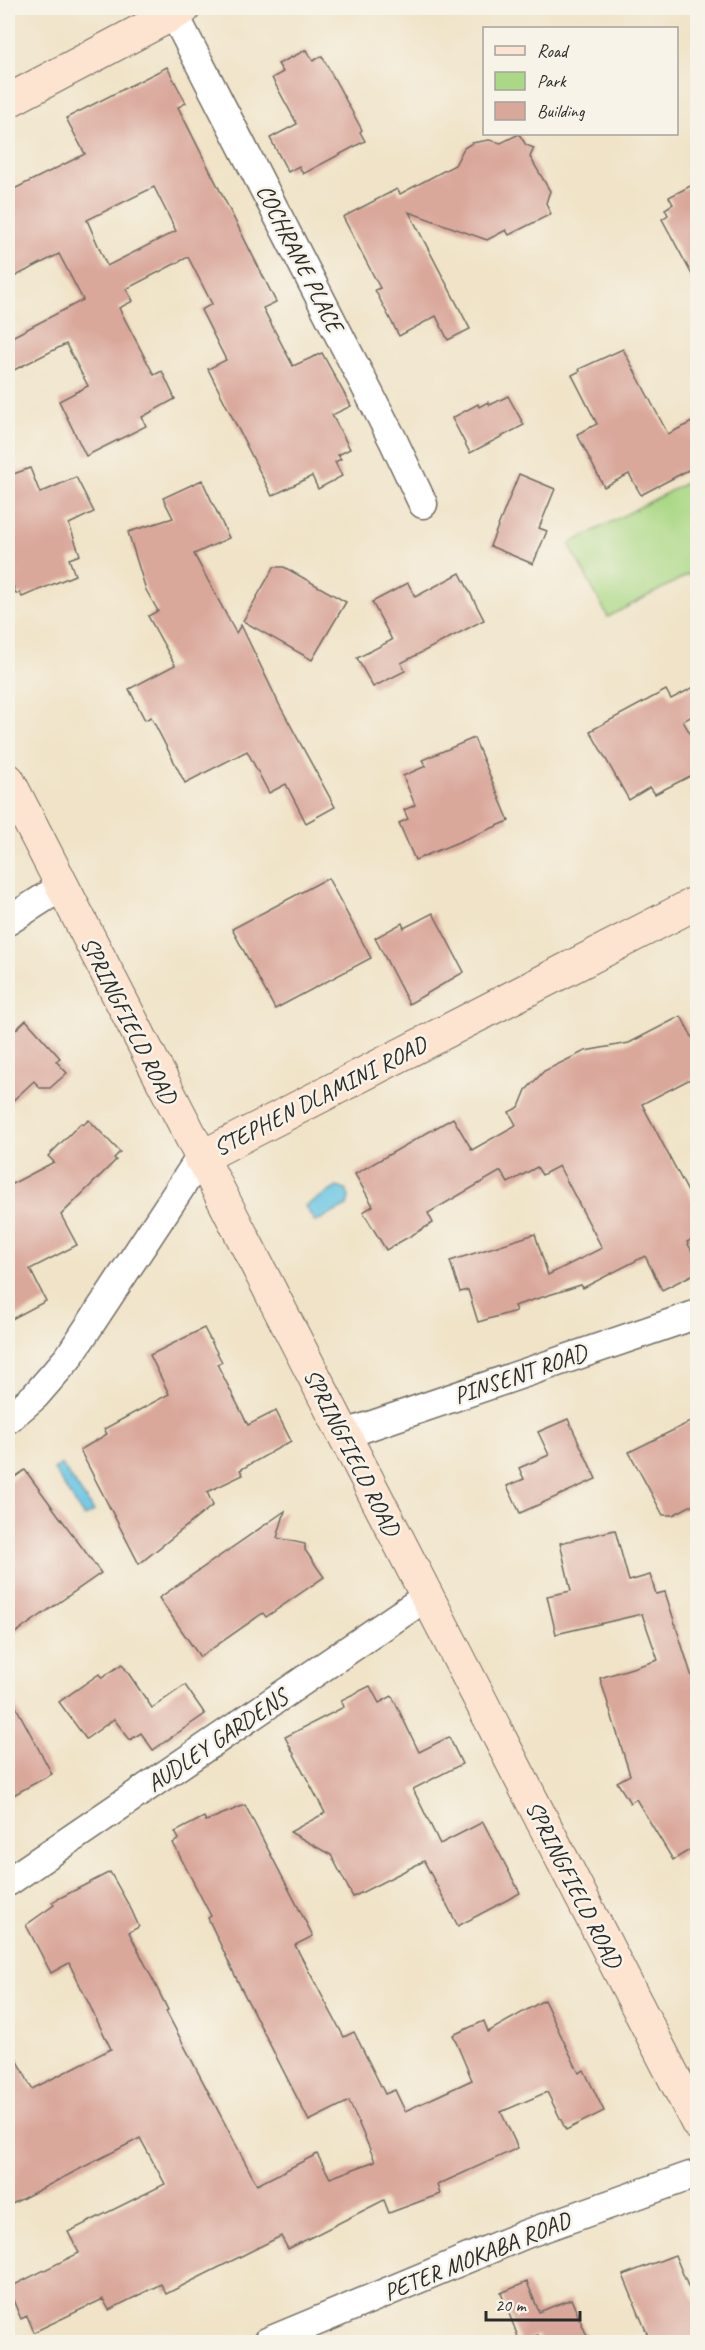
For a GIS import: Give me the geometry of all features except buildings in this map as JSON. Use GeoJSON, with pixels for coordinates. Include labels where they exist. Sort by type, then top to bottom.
{"type":"FeatureCollection","features":[{"type":"Feature","properties":{"kind":"street"},"geometry":{"type":"LineString","coordinates":[[8,101],[176,9]]}},
{"type":"Feature","properties":{"kind":"street","name":"COCHRANE PLACE"},"geometry":{"type":"LineString","coordinates":[[176,9],[388,429],[423,504]]}},
{"type":"Feature","properties":{"kind":"street","name":"SPRINGFIELD ROAD"},"geometry":{"type":"LineString","coordinates":[[8,780],[200,1158],[698,2124]]}},
{"type":"Feature","properties":{"kind":"street"},"geometry":{"type":"LineString","coordinates":[[8,921],[61,887]]}},
{"type":"Feature","properties":{"kind":"street","name":"STEPHEN DLAMINI ROAD"},"geometry":{"type":"LineString","coordinates":[[8,1419],[35,1396],[68,1358],[200,1158],[698,902]]}},
{"type":"Feature","properties":{"kind":"street","name":"PINSENT ROAD"},"geometry":{"type":"LineString","coordinates":[[343,1435],[698,1314]]}},
{"type":"Feature","properties":{"kind":"street","name":"AUDLEY GARDENS"},"geometry":{"type":"LineString","coordinates":[[8,1882],[426,1598]]}},
{"type":"Feature","properties":{"kind":"street","name":"PETER MOKABA ROAD"},"geometry":{"type":"LineString","coordinates":[[267,2343],[526,2234],[695,2173]]}},
{"type":"Feature","properties":{"kind":"green space"},"geometry":{"type":"Polygon","coordinates":[[[697,477],[697,570],[608,617],[569,544],[697,477]]]}},
{"type":"Feature","properties":{"kind":"water"},"geometry":{"type":"Polygon","coordinates":[[[337,1187],[346,1190],[349,1197],[347,1206],[315,1222],[305,1206],[337,1187]]]}},
{"type":"Feature","properties":{"kind":"water"},"geometry":{"type":"Polygon","coordinates":[[[61,1464],[94,1511],[84,1517],[54,1470],[61,1464]]]}}]}
